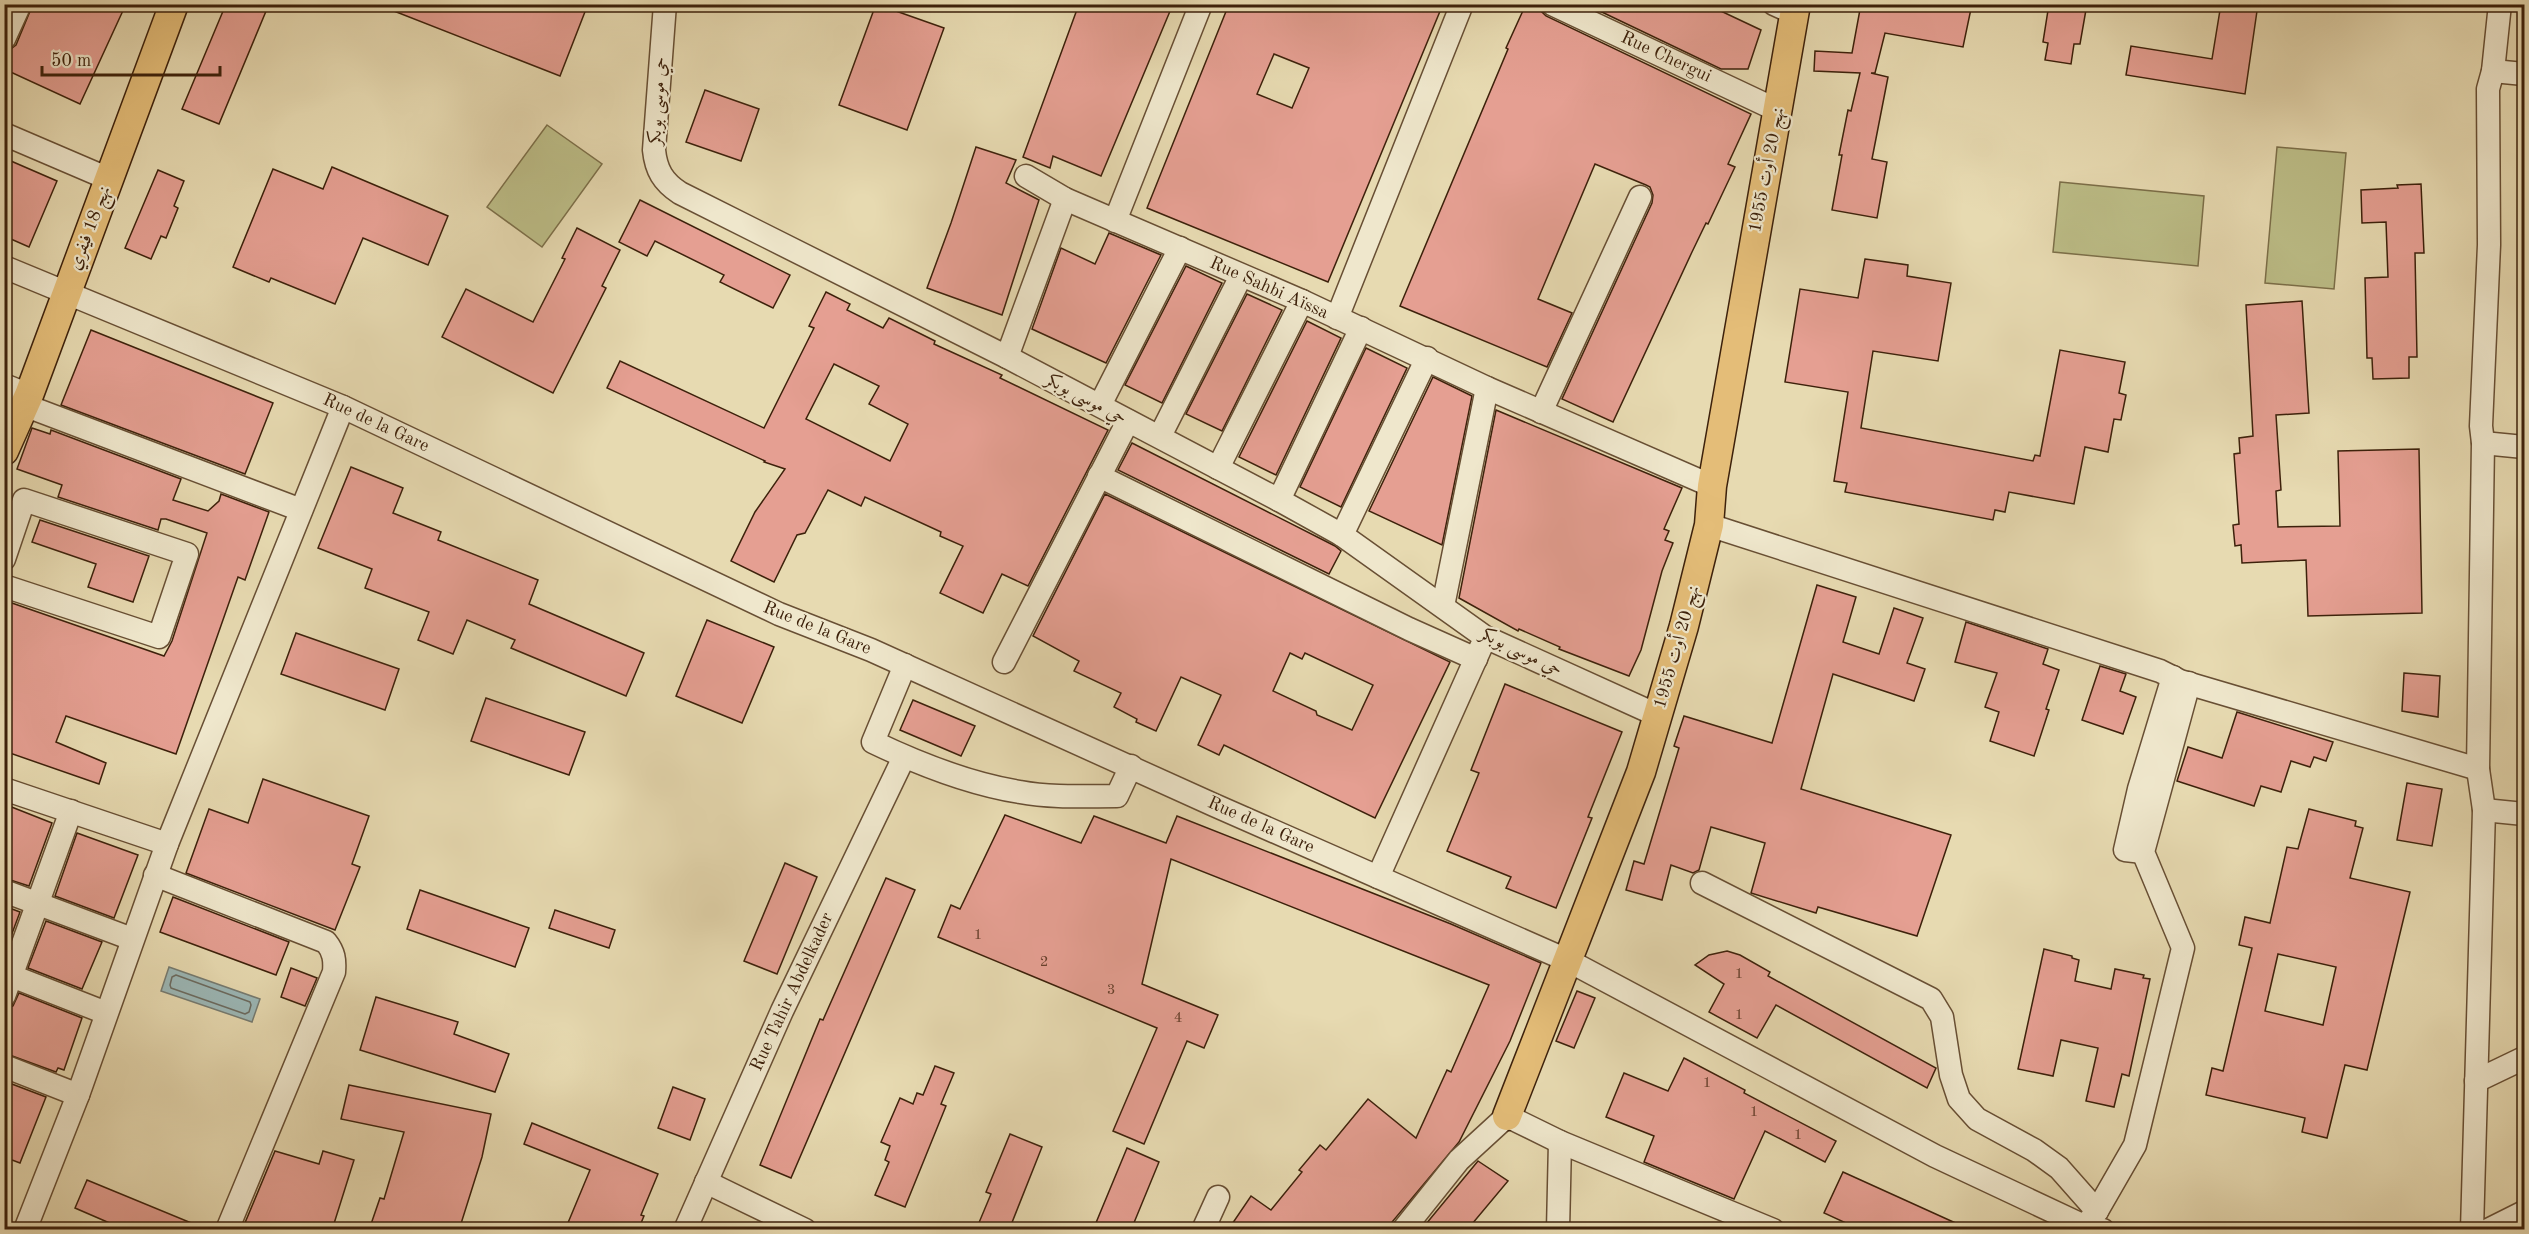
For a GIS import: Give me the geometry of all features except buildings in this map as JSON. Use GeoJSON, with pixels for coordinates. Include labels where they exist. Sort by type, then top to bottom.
{"type":"FeatureCollection","features":[{"type":"Feature","properties":{"kind":"main road","name":"نهج 18 فيفري"},"geometry":{"type":"LineString","coordinates":[[4,451],[19,395],[66,291],[174,4]]}},
{"type":"Feature","properties":{"kind":"main road","name":"نهج 20 أوت 1955"},"geometry":{"type":"LineString","coordinates":[[1507,1116],[1641,772],[1684,626],[1709,525],[1712,486],[1753,245],[1779,111],[1788,7]]}},
{"type":"Feature","properties":{"kind":"street"},"geometry":{"type":"LineString","coordinates":[[4,39],[20,4]]}},
{"type":"Feature","properties":{"kind":"street","name":"حي موسى بوبكر"},"geometry":{"type":"LineString","coordinates":[[665,4],[654,150],[655,164],[668,185],[1007,357],[1279,500],[1342,535],[1485,637],[1657,715]]}},
{"type":"Feature","properties":{"kind":"street"},"geometry":{"type":"LineString","coordinates":[[1115,221],[1201,4]]}},
{"type":"Feature","properties":{"kind":"street"},"geometry":{"type":"LineString","coordinates":[[1337,318],[1462,4]]}},
{"type":"Feature","properties":{"kind":"street","name":"Rue Chergui"},"geometry":{"type":"LineString","coordinates":[[1552,4],[1779,111]]}},
{"type":"Feature","properties":{"kind":"street"},"geometry":{"type":"LineString","coordinates":[[2472,1230],[2484,810],[2478,769],[2483,443],[2481,426],[2489,245],[2488,89],[2493,70],[2500,4]]}},
{"type":"Feature","properties":{"kind":"street"},"geometry":{"type":"LineString","coordinates":[[2493,70],[2524,74]]}},
{"type":"Feature","properties":{"kind":"street"},"geometry":{"type":"LineString","coordinates":[[4,134],[109,179]]}},
{"type":"Feature","properties":{"kind":"street","name":"Rue Sahbi Aïssa"},"geometry":{"type":"LineString","coordinates":[[1026,176],[1065,199],[1302,301],[1487,388],[1712,486]]}},
{"type":"Feature","properties":{"kind":"street"},"geometry":{"type":"LineString","coordinates":[[1541,412],[1640,197]]}},
{"type":"Feature","properties":{"kind":"street"},"geometry":{"type":"LineString","coordinates":[[1007,357],[1065,199]]}},
{"type":"Feature","properties":{"kind":"street"},"geometry":{"type":"LineString","coordinates":[[1100,405],[1180,248]]}},
{"type":"Feature","properties":{"kind":"street","name":"Rue de la Gare"},"geometry":{"type":"LineString","coordinates":[[4,267],[343,407],[779,614],[905,665],[1569,961],[1935,1156],[2091,1224]]}},
{"type":"Feature","properties":{"kind":"street"},"geometry":{"type":"LineString","coordinates":[[1160,436],[1241,276]]}},
{"type":"Feature","properties":{"kind":"street"},"geometry":{"type":"LineString","coordinates":[[1218,468],[1302,301]]}},
{"type":"Feature","properties":{"kind":"street"},"geometry":{"type":"LineString","coordinates":[[1279,500],[1361,328]]}},
{"type":"Feature","properties":{"kind":"street"},"geometry":{"type":"LineString","coordinates":[[1342,535],[1427,358]]}},
{"type":"Feature","properties":{"kind":"street"},"geometry":{"type":"LineString","coordinates":[[1443,606],[1487,388]]}},
{"type":"Feature","properties":{"kind":"street"},"geometry":{"type":"LineString","coordinates":[[19,395],[301,510]]}},
{"type":"Feature","properties":{"kind":"street"},"geometry":{"type":"LineString","coordinates":[[25,1230],[78,1095],[166,844],[343,407]]}},
{"type":"Feature","properties":{"kind":"street"},"geometry":{"type":"LineString","coordinates":[[1004,662],[1128,421]]}},
{"type":"Feature","properties":{"kind":"street"},"geometry":{"type":"LineString","coordinates":[[2483,443],[2524,447]]}},
{"type":"Feature","properties":{"kind":"street"},"geometry":{"type":"LineString","coordinates":[[1100,476],[1398,624],[1476,659]]}},
{"type":"Feature","properties":{"kind":"street"},"geometry":{"type":"LineString","coordinates":[[4,559],[10,527],[24,500],[187,554],[159,637],[4,586]]}},
{"type":"Feature","properties":{"kind":"street"},"geometry":{"type":"LineString","coordinates":[[1709,525],[2181,680],[2478,769]]}},
{"type":"Feature","properties":{"kind":"street"},"geometry":{"type":"LineString","coordinates":[[1378,877],[1485,637]]}},
{"type":"Feature","properties":{"kind":"street"},"geometry":{"type":"LineString","coordinates":[[905,665],[873,742],[904,757],[988,786],[1022,793],[1058,796],[1117,796],[1131,766]]}},
{"type":"Feature","properties":{"kind":"street"},"geometry":{"type":"LineString","coordinates":[[2091,1224],[2136,1145],[2183,948],[2143,852],[2181,680]]}},
{"type":"Feature","properties":{"kind":"street","name":"Rue Tahir Abdelkader"},"geometry":{"type":"LineString","coordinates":[[685,1230],[782,1011],[904,757]]}},
{"type":"Feature","properties":{"kind":"street"},"geometry":{"type":"LineString","coordinates":[[4,789],[166,844]]}},
{"type":"Feature","properties":{"kind":"street"},"geometry":{"type":"LineString","coordinates":[[2484,810],[2524,814]]}},
{"type":"Feature","properties":{"kind":"street"},"geometry":{"type":"LineString","coordinates":[[71,812],[7,981],[106,1013]]}},
{"type":"Feature","properties":{"kind":"street"},"geometry":{"type":"LineString","coordinates":[[155,875],[326,942],[332,950],[335,961],[334,972],[227,1230]]}},
{"type":"Feature","properties":{"kind":"street"},"geometry":{"type":"LineString","coordinates":[[1702,883],[1931,999],[1942,1017],[1951,1075],[1959,1099],[1977,1119],[2034,1150],[2059,1168],[2091,1224]]}},
{"type":"Feature","properties":{"kind":"street"},"geometry":{"type":"LineString","coordinates":[[4,891],[132,939]]}},
{"type":"Feature","properties":{"kind":"street"},"geometry":{"type":"LineString","coordinates":[[2476,1081],[2524,1058]]}},
{"type":"Feature","properties":{"kind":"street"},"geometry":{"type":"LineString","coordinates":[[4,1066],[78,1095]]}},
{"type":"Feature","properties":{"kind":"street"},"geometry":{"type":"LineString","coordinates":[[1507,1116],[1560,1142],[1773,1230]]}},
{"type":"Feature","properties":{"kind":"street","name":"نهج 20 أوت 1955"},"geometry":{"type":"LineString","coordinates":[[1403,1230],[1459,1160],[1507,1116]]}},
{"type":"Feature","properties":{"kind":"street"},"geometry":{"type":"LineString","coordinates":[[1558,1230],[1560,1142]]}},
{"type":"Feature","properties":{"kind":"street"},"geometry":{"type":"LineString","coordinates":[[706,1182],[805,1230]]}},
{"type":"Feature","properties":{"kind":"street"},"geometry":{"type":"LineString","coordinates":[[1203,1230],[1218,1197]]}},
{"type":"Feature","properties":{"kind":"street"},"geometry":{"type":"LineString","coordinates":[[2488,1230],[2524,1212]]}},
{"type":"Feature","properties":{"kind":"green space"},"geometry":{"type":"Polygon","coordinates":[[[547,125],[602,164],[542,247],[487,207],[547,125]]]}},
{"type":"Feature","properties":{"kind":"green space"},"geometry":{"type":"Polygon","coordinates":[[[2277,147],[2346,153],[2334,289],[2265,283],[2277,147]]]}},
{"type":"Feature","properties":{"kind":"green space"},"geometry":{"type":"Polygon","coordinates":[[[2060,182],[2204,196],[2198,266],[2053,252],[2060,182]]]}},
{"type":"Feature","properties":{"kind":"water"},"geometry":{"type":"Polygon","coordinates":[[[169,967],[260,999],[252,1022],[161,991],[169,967]]]}}]}
